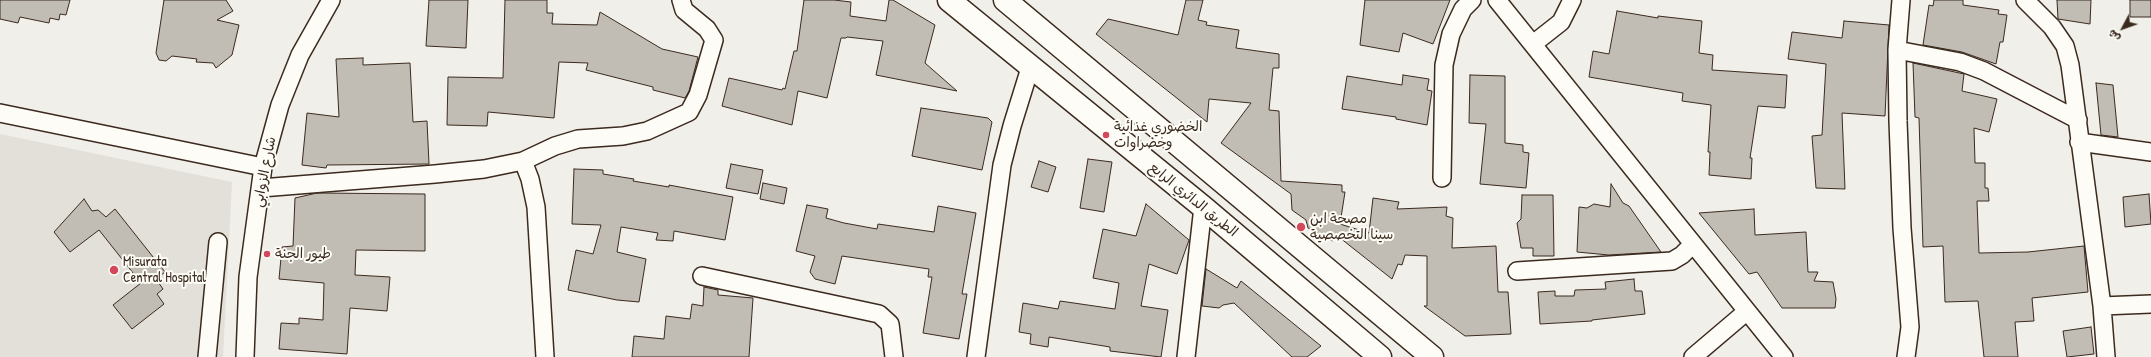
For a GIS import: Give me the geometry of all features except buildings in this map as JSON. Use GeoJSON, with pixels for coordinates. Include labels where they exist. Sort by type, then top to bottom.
{"type":"FeatureCollection","features":[{"type":"Feature","properties":{"kind":"main road","name":"الطريق الدائري الرابع"},"geometry":{"type":"LineString","coordinates":[[949,0],[1030,68],[1203,207],[1380,357]]}},
{"type":"Feature","properties":{"kind":"main road"},"geometry":{"type":"LineString","coordinates":[[1005,0],[1024,7],[1432,357]]}},
{"type":"Feature","properties":{"kind":"street","name":"شارع الزوابي"},"geometry":{"type":"LineString","coordinates":[[245,357],[248,277],[263,167],[280,104],[291,76],[300,55],[331,0]]}},
{"type":"Feature","properties":{"kind":"street"},"geometry":{"type":"LineString","coordinates":[[261,188],[442,174],[491,168],[523,161],[555,146],[578,140],[623,136],[647,131],[689,112],[698,95],[714,40],[707,29],[684,10],[681,0]]}},
{"type":"Feature","properties":{"kind":"street"},"geometry":{"type":"LineString","coordinates":[[1442,178],[1444,65],[1451,34],[1463,9],[1472,0]]}},
{"type":"Feature","properties":{"kind":"street"},"geometry":{"type":"LineString","coordinates":[[1497,0],[1746,312],[1784,357]]}},
{"type":"Feature","properties":{"kind":"street"},"geometry":{"type":"LineString","coordinates":[[1533,44],[1561,22],[1572,0]]}},
{"type":"Feature","properties":{"kind":"street"},"geometry":{"type":"LineString","coordinates":[[1901,0],[1897,50],[1902,228],[1910,327],[1906,357]]}},
{"type":"Feature","properties":{"kind":"street"},"geometry":{"type":"LineString","coordinates":[[2025,0],[2052,27],[2065,46],[2070,65],[2102,306],[2106,357]]}},
{"type":"Feature","properties":{"kind":"street"},"geometry":{"type":"LineString","coordinates":[[1897,50],[1960,62],[1984,71],[2078,120]]}},
{"type":"Feature","properties":{"kind":"street"},"geometry":{"type":"LineString","coordinates":[[976,357],[1002,165],[1012,126],[1030,68]]}},
{"type":"Feature","properties":{"kind":"street"},"geometry":{"type":"LineString","coordinates":[[0,113],[263,167]]}},
{"type":"Feature","properties":{"kind":"street"},"geometry":{"type":"LineString","coordinates":[[2080,142],[2151,152]]}},
{"type":"Feature","properties":{"kind":"street"},"geometry":{"type":"LineString","coordinates":[[523,161],[530,179],[537,214],[545,357]]}},
{"type":"Feature","properties":{"kind":"street"},"geometry":{"type":"LineString","coordinates":[[1186,357],[1203,207]]}},
{"type":"Feature","properties":{"kind":"street"},"geometry":{"type":"LineString","coordinates":[[207,357],[218,242]]}},
{"type":"Feature","properties":{"kind":"street"},"geometry":{"type":"LineString","coordinates":[[1517,270],[1672,261],[1682,255],[1693,244]]}},
{"type":"Feature","properties":{"kind":"street"},"geometry":{"type":"LineString","coordinates":[[702,276],[879,314],[890,324],[894,357]]}},
{"type":"Feature","properties":{"kind":"street"},"geometry":{"type":"LineString","coordinates":[[2102,306],[2151,304]]}},
{"type":"Feature","properties":{"kind":"street"},"geometry":{"type":"LineString","coordinates":[[1693,357],[1746,312]]}},
{"type":"Feature","properties":{"kind":"shaded area","name":"Misurata Central Hospital"},"geometry":{"type":"Polygon","coordinates":[[[0,134],[232,182],[223,357],[0,357],[0,134]]]}},
{"type":"Feature","properties":{"kind":"place","name":"الخضوري غذائية وخضراوات"},"geometry":{"type":"Point","coordinates":[1106,135]}},
{"type":"Feature","properties":{"kind":"place","name":"مصحة ابن سينا التخصصية"},"geometry":{"type":"Point","coordinates":[1301,227]}},
{"type":"Feature","properties":{"kind":"place","name":"طيور الجنة"},"geometry":{"type":"Point","coordinates":[267,254]}},
{"type":"Feature","properties":{"kind":"place","name":"Misurata Central Hospital"},"geometry":{"type":"Point","coordinates":[114,270]}}]}
